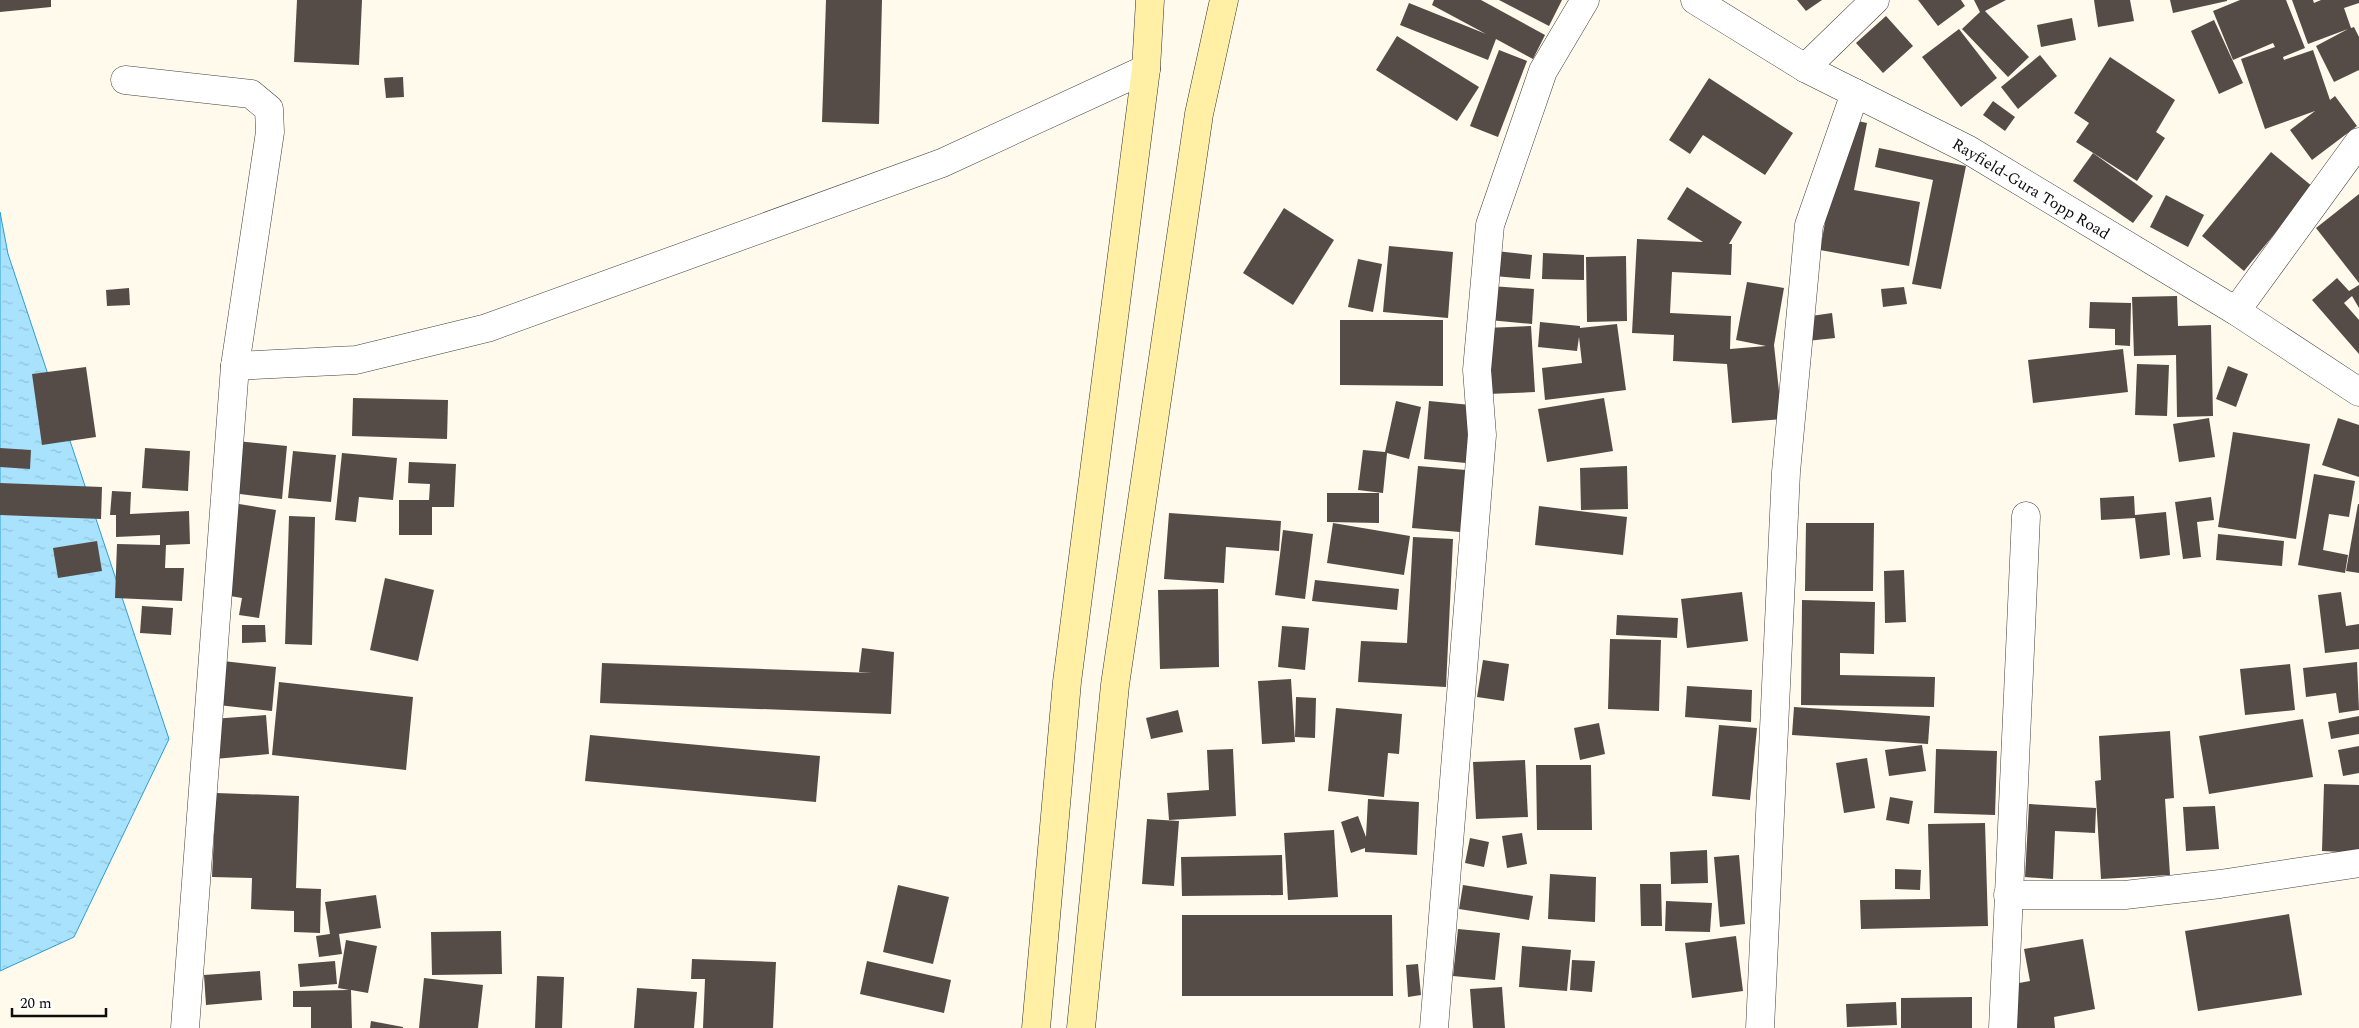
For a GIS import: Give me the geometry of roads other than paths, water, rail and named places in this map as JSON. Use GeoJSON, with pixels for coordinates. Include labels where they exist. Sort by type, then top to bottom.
{"type":"FeatureCollection","features":[{"type":"Feature","properties":{"kind":"main road"},"geometry":{"type":"LineString","coordinates":[[1036,1028],[1067,682],[1146,69],[1150,0]]}},
{"type":"Feature","properties":{"kind":"main road"},"geometry":{"type":"LineString","coordinates":[[1081,1028],[1115,685],[1199,114],[1224,0]]}},
{"type":"Feature","properties":{"kind":"street"},"geometry":{"type":"LineString","coordinates":[[1434,1028],[1482,434],[1477,370],[1490,225],[1543,71],[1585,0]]}},
{"type":"Feature","properties":{"kind":"street","name":"Rayfield-Gura Topp Road"},"geometry":{"type":"LineString","coordinates":[[1695,0],[1805,68],[1967,149],[2236,312],[2359,392]]}},
{"type":"Feature","properties":{"kind":"street"},"geometry":{"type":"LineString","coordinates":[[1805,68],[1875,0]]}},
{"type":"Feature","properties":{"kind":"street"},"geometry":{"type":"LineString","coordinates":[[235,366],[356,360],[487,328],[942,163],[1146,69]]}},
{"type":"Feature","properties":{"kind":"street"},"geometry":{"type":"LineString","coordinates":[[124,80],[250,94],[269,109],[270,132],[235,366],[185,1028]]}},
{"type":"Feature","properties":{"kind":"street"},"geometry":{"type":"LineString","coordinates":[[1760,1028],[1786,472],[1809,225],[1855,93]]}},
{"type":"Feature","properties":{"kind":"street"},"geometry":{"type":"LineString","coordinates":[[2236,312],[2359,142]]}},
{"type":"Feature","properties":{"kind":"street"},"geometry":{"type":"LineString","coordinates":[[2003,1028],[2026,516]]}},
{"type":"Feature","properties":{"kind":"street"},"geometry":{"type":"LineString","coordinates":[[2008,895],[2125,895],[2220,884],[2359,863]]}},
{"type":"Feature","properties":{"kind":"water"},"geometry":{"type":"Polygon","coordinates":[[[0,212],[8,254],[169,739],[74,937],[0,971],[0,212]]]}}]}
